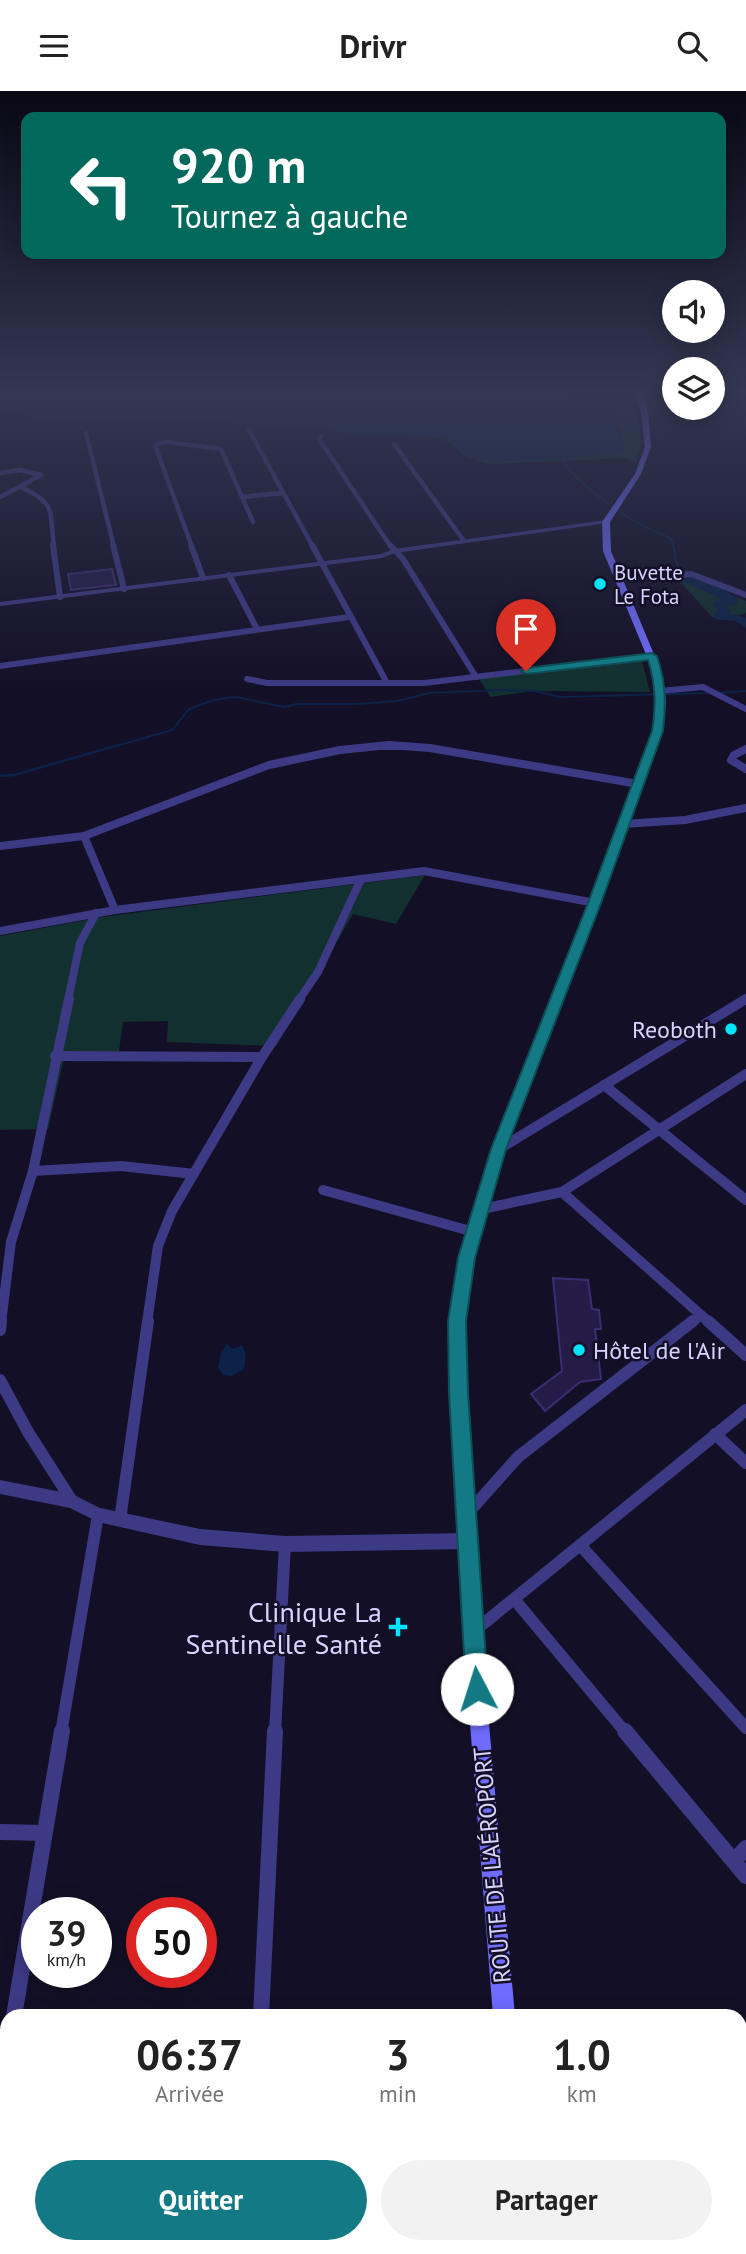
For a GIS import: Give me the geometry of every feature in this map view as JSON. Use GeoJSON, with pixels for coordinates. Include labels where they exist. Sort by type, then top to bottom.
{"type":"FeatureCollection","features":[{"type":"Feature","properties":{"kind":"main road"},"geometry":{"type":"LineString","coordinates":[[606,522],[626,490]]}},
{"type":"Feature","properties":{"kind":"main road","name":"ROUTE DE L'AÉROPORT"},"geometry":{"type":"LineString","coordinates":[[503,2009],[472,1634],[457,1321],[466,1258],[499,1149],[595,903],[658,731],[660,691],[652,656],[607,551],[606,522]]}},
{"type":"Feature","properties":{"kind":"street"},"geometry":{"type":"LineString","coordinates":[[27,490],[43,497],[48,503],[60,597]]}},
{"type":"Feature","properties":{"kind":"street"},"geometry":{"type":"LineString","coordinates":[[100,490],[124,589]]}},
{"type":"Feature","properties":{"kind":"street"},"geometry":{"type":"LineString","coordinates":[[170,490],[203,578]]}},
{"type":"Feature","properties":{"kind":"street"},"geometry":{"type":"LineString","coordinates":[[239,490],[253,522]]}},
{"type":"Feature","properties":{"kind":"street"},"geometry":{"type":"LineString","coordinates":[[281,490],[387,683]]}},
{"type":"Feature","properties":{"kind":"street"},"geometry":{"type":"LineString","coordinates":[[353,490],[402,559],[476,677]]}},
{"type":"Feature","properties":{"kind":"street"},"geometry":{"type":"LineString","coordinates":[[427,490],[464,541]]}},
{"type":"Feature","properties":{"kind":"street"},"geometry":{"type":"LineString","coordinates":[[242,497],[283,493]]}},
{"type":"Feature","properties":{"kind":"street"},"geometry":{"type":"LineString","coordinates":[[0,604],[382,556],[394,551],[606,522]]}},
{"type":"Feature","properties":{"kind":"street"},"geometry":{"type":"LineString","coordinates":[[617,578],[691,574],[746,595]]}},
{"type":"Feature","properties":{"kind":"street"},"geometry":{"type":"LineString","coordinates":[[229,575],[257,629]]}},
{"type":"Feature","properties":{"kind":"street"},"geometry":{"type":"LineString","coordinates":[[0,666],[349,617]]}},
{"type":"Feature","properties":{"kind":"street"},"geometry":{"type":"LineString","coordinates":[[247,679],[267,683],[424,683],[652,656]]}},
{"type":"Feature","properties":{"kind":"street"},"geometry":{"type":"LineString","coordinates":[[660,691],[703,687],[746,709]]}},
{"type":"Feature","properties":{"kind":"street"},"geometry":{"type":"LineString","coordinates":[[0,846],[85,836],[269,765],[340,750],[389,745],[430,748],[638,784]]}},
{"type":"Feature","properties":{"kind":"street"},"geometry":{"type":"LineString","coordinates":[[746,749],[734,755],[732,760],[746,769]]}},
{"type":"Feature","properties":{"kind":"street"},"geometry":{"type":"LineString","coordinates":[[623,824],[693,819],[746,808]]}},
{"type":"Feature","properties":{"kind":"street"},"geometry":{"type":"LineString","coordinates":[[85,836],[115,910]]}},
{"type":"Feature","properties":{"kind":"street"},"geometry":{"type":"LineString","coordinates":[[0,932],[115,910],[424,871],[595,903]]}},
{"type":"Feature","properties":{"kind":"street"},"geometry":{"type":"LineString","coordinates":[[120,1520],[158,1246],[173,1211],[194,1174],[262,1058],[318,972],[361,879]]}},
{"type":"Feature","properties":{"kind":"street"},"geometry":{"type":"LineString","coordinates":[[0,1330],[11,1242],[33,1171],[80,943],[96,913]]}},
{"type":"Feature","properties":{"kind":"street"},"geometry":{"type":"LineString","coordinates":[[499,1149],[746,999]]}},
{"type":"Feature","properties":{"kind":"street"},"geometry":{"type":"LineString","coordinates":[[55,1056],[262,1058]]}},
{"type":"Feature","properties":{"kind":"street"},"geometry":{"type":"LineString","coordinates":[[482,1209],[562,1192],[746,1074]]}},
{"type":"Feature","properties":{"kind":"street"},"geometry":{"type":"LineString","coordinates":[[604,1085],[746,1200]]}},
{"type":"Feature","properties":{"kind":"street"},"geometry":{"type":"LineString","coordinates":[[33,1171],[121,1166],[194,1174]]}},
{"type":"Feature","properties":{"kind":"street"},"geometry":{"type":"LineString","coordinates":[[323,1191],[474,1232]]}},
{"type":"Feature","properties":{"kind":"street"},"geometry":{"type":"LineString","coordinates":[[562,1192],[746,1355]]}},
{"type":"Feature","properties":{"kind":"street"},"geometry":{"type":"LineString","coordinates":[[467,1514],[518,1457],[701,1315]]}},
{"type":"Feature","properties":{"kind":"street"},"geometry":{"type":"LineString","coordinates":[[0,1380],[28,1432],[72,1501]]}},
{"type":"Feature","properties":{"kind":"street"},"geometry":{"type":"LineString","coordinates":[[472,1634],[746,1410]]}},
{"type":"Feature","properties":{"kind":"street"},"geometry":{"type":"LineString","coordinates":[[715,1434],[746,1463]]}},
{"type":"Feature","properties":{"kind":"street"},"geometry":{"type":"LineString","coordinates":[[0,1487],[72,1501],[98,1515],[200,1537],[285,1544],[469,1541]]}},
{"type":"Feature","properties":{"kind":"street"},"geometry":{"type":"LineString","coordinates":[[15,2009],[98,1515]]}},
{"type":"Feature","properties":{"kind":"street"},"geometry":{"type":"LineString","coordinates":[[261,2009],[285,1544]]}},
{"type":"Feature","properties":{"kind":"street"},"geometry":{"type":"LineString","coordinates":[[580,1545],[746,1728]]}},
{"type":"Feature","properties":{"kind":"street"},"geometry":{"type":"LineString","coordinates":[[514,1599],[746,1876]]}},
{"type":"Feature","properties":{"kind":"street"},"geometry":{"type":"LineString","coordinates":[[0,1832],[44,1832]]}},
{"type":"Feature","properties":{"kind":"street"},"geometry":{"type":"LineString","coordinates":[[734,1861],[746,1848]]}},
{"type":"Feature","properties":{"kind":"green space"},"geometry":{"type":"Polygon","coordinates":[[[686,576],[746,601],[746,613],[722,619],[712,617],[676,577],[686,576]]]}},
{"type":"Feature","properties":{"kind":"green space"},"geometry":{"type":"Polygon","coordinates":[[[641,658],[650,692],[535,691],[490,697],[478,677],[641,658]]]}},
{"type":"Feature","properties":{"kind":"green space"},"geometry":{"type":"Polygon","coordinates":[[[425,875],[396,924],[353,914],[276,1046],[167,1042],[168,1021],[123,1022],[118,1058],[64,1059],[48,1129],[0,1130],[0,936],[102,917],[425,875]]]}},
{"type":"Feature","properties":{"kind":"water"},"geometry":{"type":"Polygon","coordinates":[[[227,1344],[233,1349],[242,1345],[246,1355],[244,1369],[232,1376],[223,1375],[218,1368],[221,1352],[227,1344]]]}},
{"type":"Feature","properties":{"kind":"building"},"geometry":{"type":"Polygon","coordinates":[[[112,569],[116,585],[71,590],[68,574],[112,569]]]}},
{"type":"Feature","properties":{"kind":"building","name":"Hôtel de l'Air"},"geometry":{"type":"Polygon","coordinates":[[[553,1278],[588,1280],[592,1309],[599,1310],[601,1329],[595,1329],[601,1379],[580,1382],[545,1411],[531,1394],[562,1371],[553,1278]]]}},
{"type":"Feature","properties":{"kind":"waterway"},"geometry":{"type":"LineString","coordinates":[[591,490],[609,505],[672,539],[677,565],[689,579]]}},
{"type":"Feature","properties":{"kind":"waterway"},"geometry":{"type":"LineString","coordinates":[[689,579],[716,590],[733,601],[720,603],[719,606],[724,611],[719,616],[739,618],[746,624]]}},
{"type":"Feature","properties":{"kind":"waterway"},"geometry":{"type":"LineString","coordinates":[[113,747],[172,730],[189,709],[214,700],[236,697],[285,707],[296,704],[397,701],[429,693],[501,690],[535,691],[560,697],[710,693]]}},
{"type":"Feature","properties":{"kind":"waterway"},"geometry":{"type":"LineString","coordinates":[[718,693],[746,691]]}},
{"type":"Feature","properties":{"kind":"waterway"},"geometry":{"type":"LineString","coordinates":[[0,776],[14,775],[119,745]]}},
{"type":"Feature","properties":{"kind":"place","name":"Buvette Le Fota"},"geometry":{"type":"Point","coordinates":[600,584]}},
{"type":"Feature","properties":{"kind":"place","name":"Reoboth"},"geometry":{"type":"Point","coordinates":[731,1029]}},
{"type":"Feature","properties":{"kind":"place","name":"Hôtel de l'Air"},"geometry":{"type":"Point","coordinates":[579,1350]}},
{"type":"Feature","properties":{"kind":"place","name":"Clinique La Sentinelle Santé"},"geometry":{"type":"Point","coordinates":[398,1627]}},
{"type":"Feature","properties":{"kind":"route"},"geometry":{"type":"LineString","coordinates":[[477,1689],[457,1321],[466,1258],[499,1149],[595,903],[658,731],[661,702],[659,676],[652,656],[526,671]]}}]}
